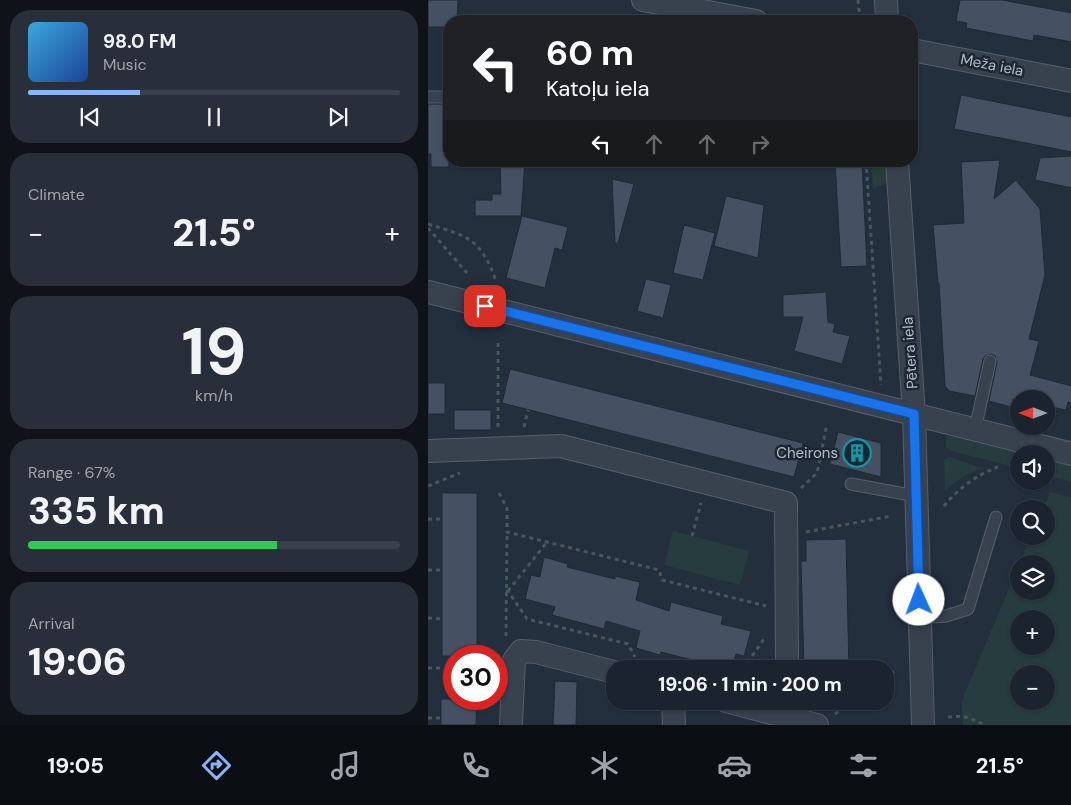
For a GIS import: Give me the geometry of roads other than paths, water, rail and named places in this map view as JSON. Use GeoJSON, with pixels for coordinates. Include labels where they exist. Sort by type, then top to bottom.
{"type":"FeatureCollection","features":[{"type":"Feature","properties":{"kind":"street"},"geometry":{"type":"LineString","coordinates":[[643,0],[724,15]]}},
{"type":"Feature","properties":{"kind":"street"},"geometry":{"type":"LineString","coordinates":[[886,0],[887,15]]}},
{"type":"Feature","properties":{"kind":"street","name":"Meža iela"},"geometry":{"type":"LineString","coordinates":[[918,51],[1072,81]]}},
{"type":"Feature","properties":{"kind":"street","name":"Pētera iela"},"geometry":{"type":"LineString","coordinates":[[897,167],[914,414],[923,725]]}},
{"type":"Feature","properties":{"kind":"street"},"geometry":{"type":"LineString","coordinates":[[428,292],[1072,454]]}},
{"type":"Feature","properties":{"kind":"street"},"geometry":{"type":"LineString","coordinates":[[428,451],[561,446],[786,503],[787,660]]}},
{"type":"Feature","properties":{"kind":"street"},"geometry":{"type":"LineString","coordinates":[[511,725],[514,660],[521,651],[536,652],[606,670]]}},
{"type":"Feature","properties":{"kind":"street"},"geometry":{"type":"LineString","coordinates":[[673,710],[674,725]]}},
{"type":"Feature","properties":{"kind":"street"},"geometry":{"type":"LineString","coordinates":[[768,710],[824,720]]}},
{"type":"Feature","properties":{"kind":"lane"},"geometry":{"type":"LineString","coordinates":[[428,97],[443,97]]}},
{"type":"Feature","properties":{"kind":"lane"},"geometry":{"type":"LineString","coordinates":[[975,430],[990,361]]}},
{"type":"Feature","properties":{"kind":"lane"},"geometry":{"type":"LineString","coordinates":[[851,484],[916,496]]}},
{"type":"Feature","properties":{"kind":"lane"},"geometry":{"type":"LineString","coordinates":[[919,618],[946,616],[968,609],[996,517]]}},
{"type":"Feature","properties":{"kind":"place","name":"Cheirons"},"geometry":{"type":"Point","coordinates":[857,453]}}]}
